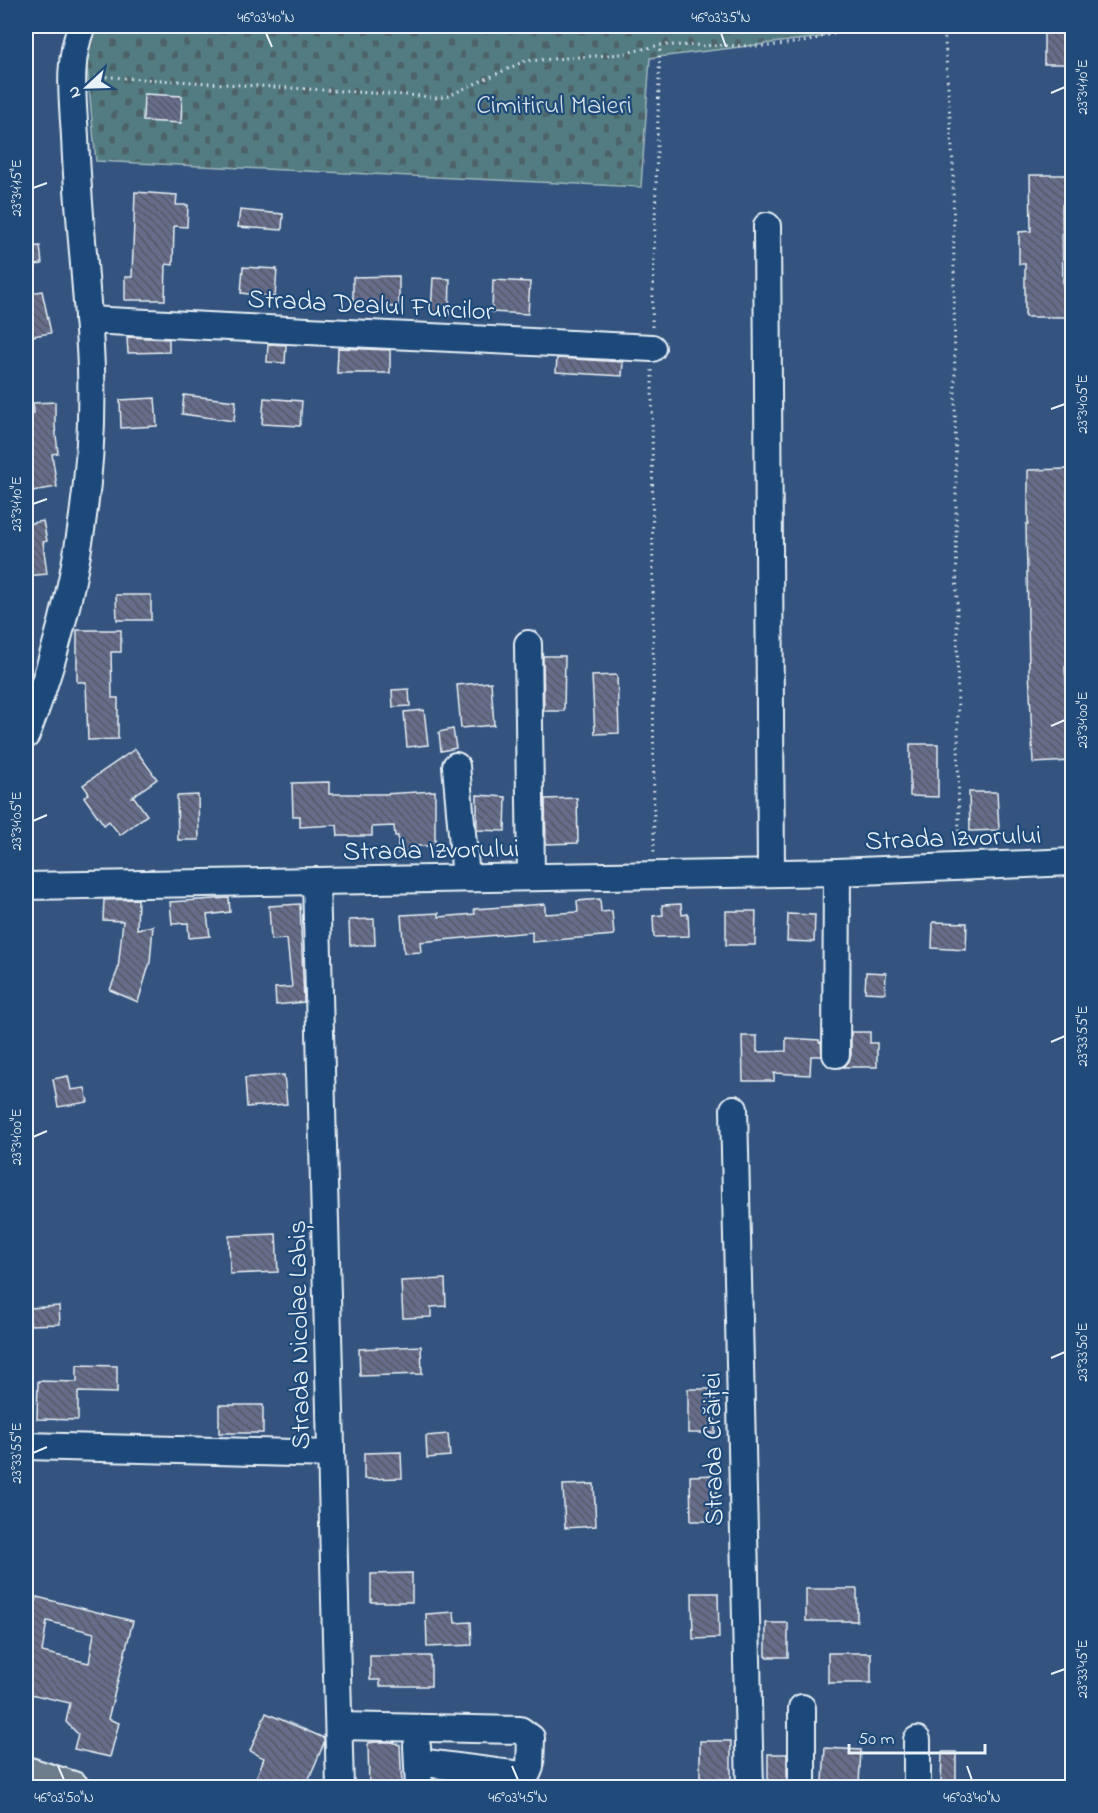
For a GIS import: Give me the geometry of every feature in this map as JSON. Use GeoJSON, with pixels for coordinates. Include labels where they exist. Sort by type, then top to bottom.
{"type":"FeatureCollection","features":[{"type":"Feature","properties":{"kind":"main road"},"geometry":{"type":"LineString","coordinates":[[26,1773],[73,1788]]}},
{"type":"Feature","properties":{"kind":"street"},"geometry":{"type":"LineString","coordinates":[[26,735],[55,651],[73,578],[85,504],[90,446],[91,369],[77,187],[72,75],[74,55],[82,26]]}},
{"type":"Feature","properties":{"kind":"street"},"geometry":{"type":"LineString","coordinates":[[767,226],[771,873]]}},
{"type":"Feature","properties":{"kind":"street","name":"Strada Dealul Furcilor"},"geometry":{"type":"LineString","coordinates":[[88,320],[652,348]]}},
{"type":"Feature","properties":{"kind":"street"},"geometry":{"type":"LineString","coordinates":[[528,644],[531,877]]}},
{"type":"Feature","properties":{"kind":"street"},"geometry":{"type":"LineString","coordinates":[[456,766],[466,878]]}},
{"type":"Feature","properties":{"kind":"street","name":"Strada Izvorului"},"geometry":{"type":"LineString","coordinates":[[26,886],[837,872],[1072,862]]}},
{"type":"Feature","properties":{"kind":"street","name":"Strada Izvorului"},"geometry":{"type":"LineString","coordinates":[[836,1054],[837,872]]}},
{"type":"Feature","properties":{"kind":"street","name":"Strada Nicolae Labiș"},"geometry":{"type":"LineString","coordinates":[[316,880],[340,1788]]}},
{"type":"Feature","properties":{"kind":"street","name":"Strada Crăiței"},"geometry":{"type":"LineString","coordinates":[[734,1109],[750,1788]]}},
{"type":"Feature","properties":{"kind":"street"},"geometry":{"type":"LineString","coordinates":[[26,1446],[331,1454]]}},
{"type":"Feature","properties":{"kind":"street"},"geometry":{"type":"LineString","coordinates":[[802,1708],[802,1788]]}},
{"type":"Feature","properties":{"kind":"street"},"geometry":{"type":"LineString","coordinates":[[339,1726],[520,1730],[531,1738],[530,1767],[528,1772],[521,1775],[418,1762]]}},
{"type":"Feature","properties":{"kind":"street"},"geometry":{"type":"LineString","coordinates":[[416,1728],[419,1788]]}},
{"type":"Feature","properties":{"kind":"street"},"geometry":{"type":"LineString","coordinates":[[917,1740],[917,1788]]}},
{"type":"Feature","properties":{"kind":"path"},"geometry":{"type":"LineString","coordinates":[[72,75],[437,98],[448,96],[525,61],[622,54],[660,45],[794,44],[837,32],[842,26]]}},
{"type":"Feature","properties":{"kind":"path"},"geometry":{"type":"LineString","coordinates":[[944,26],[953,164],[959,867]]}},
{"type":"Feature","properties":{"kind":"path"},"geometry":{"type":"LineString","coordinates":[[654,875],[652,348],[660,45]]}},
{"type":"Feature","properties":{"kind":"green space","name":"Cimitirul Maieri"},"geometry":{"type":"Polygon","coordinates":[[[96,26],[839,26],[821,37],[650,58],[641,187],[96,161],[86,57],[96,26]]]}},
{"type":"Feature","properties":{"kind":"building"},"geometry":{"type":"Polygon","coordinates":[[[1044,26],[1067,26],[1068,64],[1044,64],[1044,26]]]}},
{"type":"Feature","properties":{"kind":"building"},"geometry":{"type":"Polygon","coordinates":[[[144,94],[182,96],[181,123],[143,121],[144,94]]]}},
{"type":"Feature","properties":{"kind":"building"},"geometry":{"type":"Polygon","coordinates":[[[1030,175],[1067,175],[1068,204],[1062,205],[1063,288],[1066,288],[1066,317],[1025,317],[1025,264],[1019,264],[1019,232],[1031,231],[1030,175]]]}},
{"type":"Feature","properties":{"kind":"building"},"geometry":{"type":"Polygon","coordinates":[[[135,192],[177,195],[176,205],[188,205],[187,227],[174,226],[173,265],[166,264],[165,300],[125,300],[125,277],[132,277],[135,192]]]}},
{"type":"Feature","properties":{"kind":"building"},"geometry":{"type":"Polygon","coordinates":[[[240,210],[283,214],[282,230],[238,227],[240,210]]]}},
{"type":"Feature","properties":{"kind":"building"},"geometry":{"type":"Polygon","coordinates":[[[40,246],[42,264],[26,266],[26,247],[40,246]]]}},
{"type":"Feature","properties":{"kind":"building"},"geometry":{"type":"Polygon","coordinates":[[[243,267],[277,269],[275,297],[241,293],[243,267]]]}},
{"type":"Feature","properties":{"kind":"building"},"geometry":{"type":"Polygon","coordinates":[[[399,276],[399,307],[353,307],[353,277],[399,276]]]}},
{"type":"Feature","properties":{"kind":"building"},"geometry":{"type":"Polygon","coordinates":[[[433,278],[450,279],[449,315],[431,314],[433,278]]]}},
{"type":"Feature","properties":{"kind":"building"},"geometry":{"type":"Polygon","coordinates":[[[493,280],[530,282],[528,314],[492,312],[493,280]]]}},
{"type":"Feature","properties":{"kind":"building"},"geometry":{"type":"Polygon","coordinates":[[[42,291],[51,333],[26,337],[26,294],[42,291]]]}},
{"type":"Feature","properties":{"kind":"building"},"geometry":{"type":"Polygon","coordinates":[[[127,337],[169,339],[169,352],[128,353],[127,337]]]}},
{"type":"Feature","properties":{"kind":"building"},"geometry":{"type":"Polygon","coordinates":[[[268,344],[286,345],[285,363],[267,362],[268,344]]]}},
{"type":"Feature","properties":{"kind":"building"},"geometry":{"type":"Polygon","coordinates":[[[338,348],[390,350],[390,373],[337,373],[338,348]]]}},
{"type":"Feature","properties":{"kind":"building"},"geometry":{"type":"Polygon","coordinates":[[[557,358],[623,362],[622,376],[556,372],[557,358]]]}},
{"type":"Feature","properties":{"kind":"building"},"geometry":{"type":"Polygon","coordinates":[[[184,395],[236,401],[234,421],[182,414],[184,395]]]}},
{"type":"Feature","properties":{"kind":"building"},"geometry":{"type":"Polygon","coordinates":[[[155,398],[157,426],[121,428],[120,400],[155,398]]]}},
{"type":"Feature","properties":{"kind":"building"},"geometry":{"type":"Polygon","coordinates":[[[264,398],[302,401],[300,426],[262,424],[264,398]]]}},
{"type":"Feature","properties":{"kind":"building"},"geometry":{"type":"Polygon","coordinates":[[[55,402],[58,453],[52,454],[57,487],[26,492],[26,475],[30,474],[26,441],[26,413],[34,413],[33,403],[55,402]]]}},
{"type":"Feature","properties":{"kind":"building"},"geometry":{"type":"Polygon","coordinates":[[[1068,469],[1070,667],[1065,667],[1068,706],[1072,706],[1072,761],[1033,763],[1026,524],[1028,524],[1028,470],[1068,469]]]}},
{"type":"Feature","properties":{"kind":"building"},"geometry":{"type":"Polygon","coordinates":[[[43,521],[47,541],[43,542],[47,574],[26,576],[26,524],[43,521]]]}},
{"type":"Feature","properties":{"kind":"building"},"geometry":{"type":"Polygon","coordinates":[[[116,595],[151,595],[151,620],[117,620],[116,595]]]}},
{"type":"Feature","properties":{"kind":"building"},"geometry":{"type":"Polygon","coordinates":[[[77,630],[121,630],[121,652],[111,652],[112,698],[118,698],[118,739],[88,740],[86,682],[77,682],[77,630]]]}},
{"type":"Feature","properties":{"kind":"building"},"geometry":{"type":"Polygon","coordinates":[[[543,656],[565,656],[564,711],[544,711],[543,656]]]}},
{"type":"Feature","properties":{"kind":"building"},"geometry":{"type":"Polygon","coordinates":[[[617,675],[619,733],[595,734],[592,676],[617,675]]]}},
{"type":"Feature","properties":{"kind":"building"},"geometry":{"type":"Polygon","coordinates":[[[491,682],[494,725],[461,728],[457,685],[491,682]]]}},
{"type":"Feature","properties":{"kind":"building"},"geometry":{"type":"Polygon","coordinates":[[[409,689],[410,706],[393,707],[392,690],[409,689]]]}},
{"type":"Feature","properties":{"kind":"building"},"geometry":{"type":"Polygon","coordinates":[[[424,710],[428,745],[407,747],[404,712],[424,710]]]}},
{"type":"Feature","properties":{"kind":"building"},"geometry":{"type":"Polygon","coordinates":[[[453,729],[456,748],[441,751],[439,732],[453,729]]]}},
{"type":"Feature","properties":{"kind":"building"},"geometry":{"type":"Polygon","coordinates":[[[910,744],[938,744],[938,797],[910,796],[910,744]]]}},
{"type":"Feature","properties":{"kind":"building"},"geometry":{"type":"Polygon","coordinates":[[[135,749],[157,779],[132,797],[147,815],[120,835],[109,821],[104,825],[84,797],[89,793],[83,785],[135,749]]]}},
{"type":"Feature","properties":{"kind":"building"},"geometry":{"type":"Polygon","coordinates":[[[329,782],[329,794],[435,791],[435,846],[417,846],[417,853],[398,853],[398,836],[395,836],[394,826],[372,827],[372,836],[338,836],[337,825],[300,827],[300,816],[293,816],[292,783],[329,782]]]}},
{"type":"Feature","properties":{"kind":"building"},"geometry":{"type":"Polygon","coordinates":[[[969,792],[997,792],[999,830],[970,831],[969,792]]]}},
{"type":"Feature","properties":{"kind":"building"},"geometry":{"type":"Polygon","coordinates":[[[198,795],[199,840],[178,840],[177,796],[198,795]]]}},
{"type":"Feature","properties":{"kind":"building"},"geometry":{"type":"Polygon","coordinates":[[[477,795],[506,797],[505,831],[477,830],[477,795]]]}},
{"type":"Feature","properties":{"kind":"building"},"geometry":{"type":"Polygon","coordinates":[[[577,798],[578,843],[546,844],[545,799],[577,798]]]}},
{"type":"Feature","properties":{"kind":"building"},"geometry":{"type":"Polygon","coordinates":[[[229,898],[230,912],[207,915],[210,936],[189,938],[188,923],[172,924],[170,902],[229,898]]]}},
{"type":"Feature","properties":{"kind":"building"},"geometry":{"type":"Polygon","coordinates":[[[138,899],[137,929],[153,926],[150,962],[138,1002],[110,990],[118,969],[123,921],[103,920],[104,900],[138,899]]]}},
{"type":"Feature","properties":{"kind":"building"},"geometry":{"type":"Polygon","coordinates":[[[600,899],[601,912],[612,911],[614,935],[532,942],[532,932],[420,942],[421,952],[404,953],[401,915],[439,913],[439,917],[475,914],[474,909],[545,904],[545,914],[578,912],[577,901],[600,899]]]}},
{"type":"Feature","properties":{"kind":"building"},"geometry":{"type":"Polygon","coordinates":[[[300,904],[304,1002],[276,1005],[275,988],[292,987],[287,939],[271,940],[269,906],[300,904]]]}},
{"type":"Feature","properties":{"kind":"building"},"geometry":{"type":"Polygon","coordinates":[[[681,904],[682,915],[688,914],[689,936],[654,937],[653,916],[663,915],[662,905],[681,904]]]}},
{"type":"Feature","properties":{"kind":"building"},"geometry":{"type":"Polygon","coordinates":[[[726,911],[756,911],[755,945],[726,945],[726,911]]]}},
{"type":"Feature","properties":{"kind":"building"},"geometry":{"type":"Polygon","coordinates":[[[788,914],[815,915],[814,942],[787,941],[788,914]]]}},
{"type":"Feature","properties":{"kind":"building"},"geometry":{"type":"Polygon","coordinates":[[[374,919],[375,945],[350,945],[349,920],[374,919]]]}},
{"type":"Feature","properties":{"kind":"building"},"geometry":{"type":"Polygon","coordinates":[[[933,922],[967,923],[966,950],[932,948],[933,922]]]}},
{"type":"Feature","properties":{"kind":"building"},"geometry":{"type":"Polygon","coordinates":[[[866,972],[886,973],[885,993],[865,992],[866,972]]]}},
{"type":"Feature","properties":{"kind":"building"},"geometry":{"type":"Polygon","coordinates":[[[851,1032],[870,1032],[870,1043],[877,1043],[877,1067],[844,1067],[851,1055],[851,1032]]]}},
{"type":"Feature","properties":{"kind":"building"},"geometry":{"type":"Polygon","coordinates":[[[742,1036],[757,1036],[757,1052],[786,1051],[786,1038],[819,1040],[822,1056],[811,1056],[810,1075],[774,1073],[774,1081],[743,1081],[742,1036]]]}},
{"type":"Feature","properties":{"kind":"building"},"geometry":{"type":"Polygon","coordinates":[[[284,1075],[287,1104],[247,1107],[245,1078],[284,1075]]]}},
{"type":"Feature","properties":{"kind":"building"},"geometry":{"type":"Polygon","coordinates":[[[68,1076],[71,1090],[85,1088],[88,1102],[58,1107],[53,1079],[68,1076]]]}},
{"type":"Feature","properties":{"kind":"building"},"geometry":{"type":"Polygon","coordinates":[[[276,1234],[278,1272],[230,1274],[229,1236],[276,1234]]]}},
{"type":"Feature","properties":{"kind":"building"},"geometry":{"type":"Polygon","coordinates":[[[445,1279],[446,1306],[431,1307],[431,1317],[403,1318],[401,1281],[445,1279]]]}},
{"type":"Feature","properties":{"kind":"building"},"geometry":{"type":"Polygon","coordinates":[[[59,1306],[60,1324],[30,1325],[29,1308],[59,1306]]]}},
{"type":"Feature","properties":{"kind":"building"},"geometry":{"type":"Polygon","coordinates":[[[421,1346],[422,1374],[360,1376],[359,1349],[421,1346]]]}},
{"type":"Feature","properties":{"kind":"building"},"geometry":{"type":"Polygon","coordinates":[[[77,1365],[117,1366],[117,1393],[78,1392],[78,1420],[37,1419],[38,1381],[77,1382],[77,1365]]]}},
{"type":"Feature","properties":{"kind":"building"},"geometry":{"type":"Polygon","coordinates":[[[688,1389],[715,1389],[715,1433],[688,1433],[688,1389]]]}},
{"type":"Feature","properties":{"kind":"building"},"geometry":{"type":"Polygon","coordinates":[[[219,1405],[263,1405],[263,1433],[219,1433],[219,1405]]]}},
{"type":"Feature","properties":{"kind":"building"},"geometry":{"type":"Polygon","coordinates":[[[448,1434],[450,1456],[427,1458],[426,1436],[448,1434]]]}},
{"type":"Feature","properties":{"kind":"building"},"geometry":{"type":"Polygon","coordinates":[[[401,1452],[402,1478],[364,1479],[364,1453],[401,1452]]]}},
{"type":"Feature","properties":{"kind":"building"},"geometry":{"type":"Polygon","coordinates":[[[717,1475],[717,1521],[691,1521],[690,1476],[717,1475]]]}},
{"type":"Feature","properties":{"kind":"building"},"geometry":{"type":"Polygon","coordinates":[[[594,1484],[596,1526],[565,1528],[563,1485],[594,1484]]]}},
{"type":"Feature","properties":{"kind":"building"},"geometry":{"type":"Polygon","coordinates":[[[412,1573],[412,1602],[371,1602],[371,1574],[412,1573]]]}},
{"type":"Feature","properties":{"kind":"building"},"geometry":{"type":"Polygon","coordinates":[[[806,1589],[857,1589],[857,1621],[806,1621],[806,1589]]]}},
{"type":"Feature","properties":{"kind":"building"},"geometry":{"type":"Polygon","coordinates":[[[692,1593],[718,1593],[719,1638],[693,1639],[692,1593]]]}},
{"type":"Feature","properties":{"kind":"building"},"geometry":{"type":"Polygon","coordinates":[[[37,1597],[133,1621],[108,1719],[119,1723],[110,1757],[74,1749],[78,1734],[66,1722],[70,1703],[26,1693],[26,1632],[28,1632],[37,1597]],[[47,1621],[42,1652],[89,1663],[94,1633],[47,1621]]]}},
{"type":"Feature","properties":{"kind":"building"},"geometry":{"type":"Polygon","coordinates":[[[454,1612],[455,1623],[471,1622],[472,1645],[427,1647],[426,1614],[454,1612]]]}},
{"type":"Feature","properties":{"kind":"building"},"geometry":{"type":"Polygon","coordinates":[[[766,1623],[788,1623],[788,1657],[766,1657],[766,1623]]]}},
{"type":"Feature","properties":{"kind":"building"},"geometry":{"type":"Polygon","coordinates":[[[828,1653],[871,1653],[871,1683],[828,1683],[828,1653]]]}},
{"type":"Feature","properties":{"kind":"building"},"geometry":{"type":"Polygon","coordinates":[[[370,1656],[431,1656],[431,1686],[380,1686],[380,1680],[370,1680],[370,1656]]]}},
{"type":"Feature","properties":{"kind":"building"},"geometry":{"type":"Polygon","coordinates":[[[266,1713],[324,1738],[305,1788],[252,1788],[264,1758],[250,1751],[266,1713]]]}},
{"type":"Feature","properties":{"kind":"building"},"geometry":{"type":"Polygon","coordinates":[[[700,1741],[731,1741],[731,1779],[700,1779],[700,1741]]]}},
{"type":"Feature","properties":{"kind":"building"},"geometry":{"type":"Polygon","coordinates":[[[392,1742],[400,1745],[402,1788],[369,1788],[368,1743],[392,1742]]]}},
{"type":"Feature","properties":{"kind":"building"},"geometry":{"type":"Polygon","coordinates":[[[825,1748],[861,1750],[859,1783],[823,1781],[825,1748]]]}},
{"type":"Feature","properties":{"kind":"building"},"geometry":{"type":"Polygon","coordinates":[[[942,1752],[956,1752],[956,1785],[941,1785],[942,1752]]]}},
{"type":"Feature","properties":{"kind":"building"},"geometry":{"type":"Polygon","coordinates":[[[768,1754],[787,1754],[787,1788],[768,1788],[768,1754]]]}}]}
